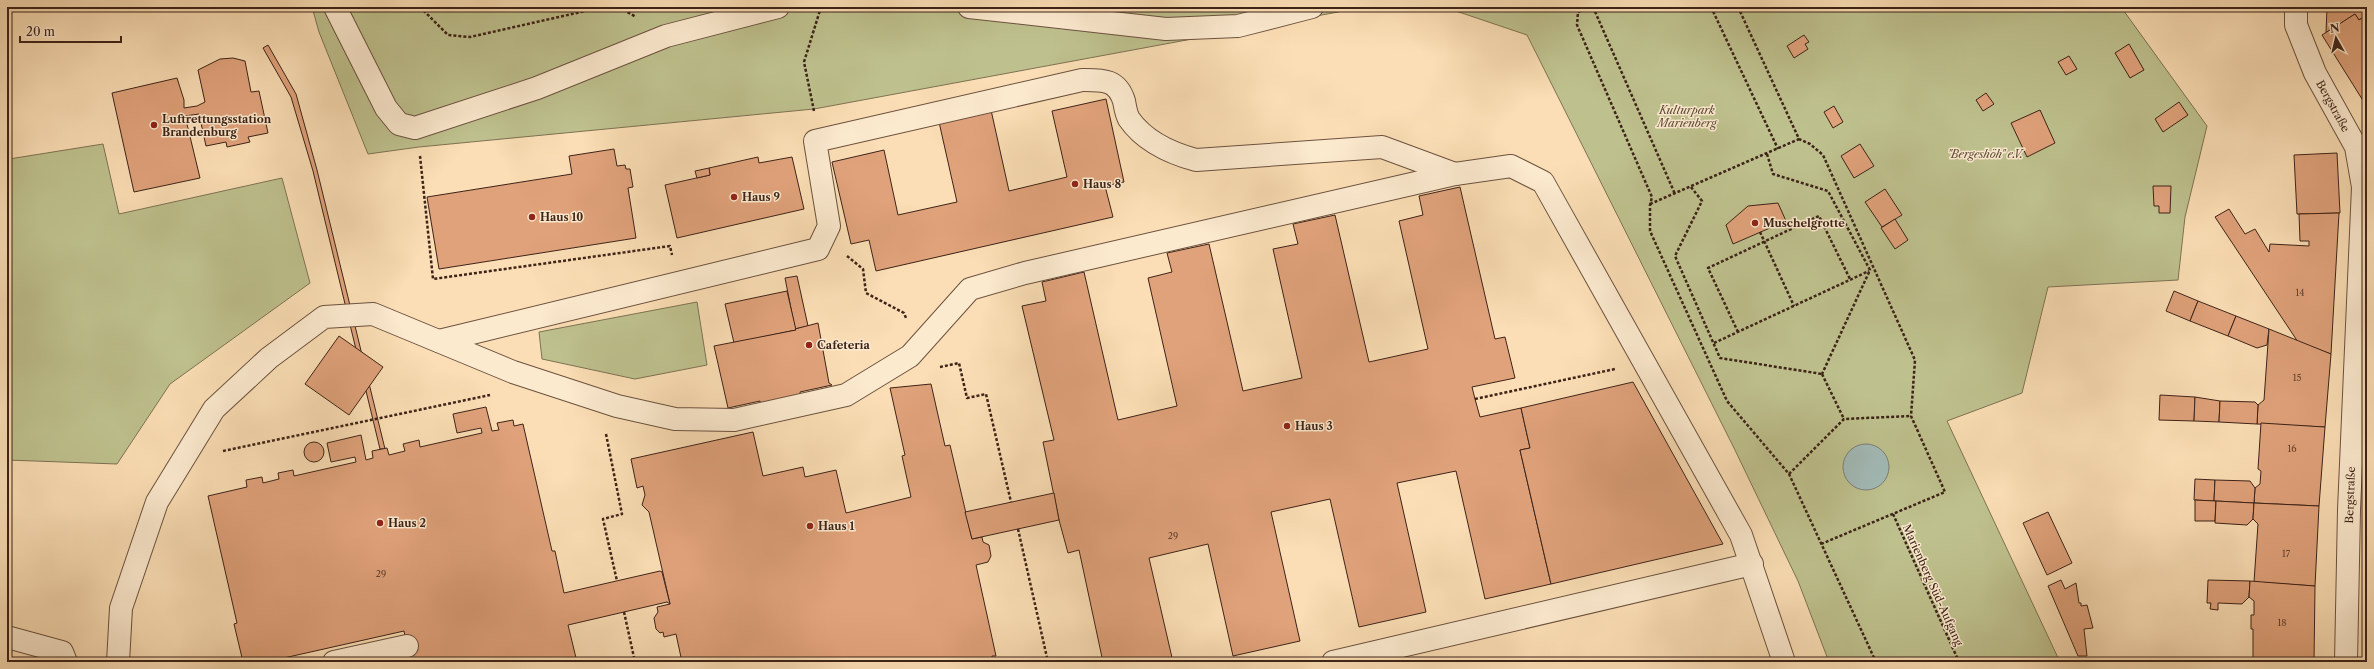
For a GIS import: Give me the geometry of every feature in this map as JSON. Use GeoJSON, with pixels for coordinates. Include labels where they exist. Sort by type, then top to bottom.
{"type":"FeatureCollection","features":[{"type":"Feature","properties":{"kind":"street"},"geometry":{"type":"LineString","coordinates":[[335,7],[386,108],[400,124],[415,128],[537,88],[666,36],[778,7]]}},
{"type":"Feature","properties":{"kind":"street"},"geometry":{"type":"LineString","coordinates":[[969,7],[1166,29],[1238,26],[1312,7]]}},
{"type":"Feature","properties":{"kind":"street","name":"Bergstraße"},"geometry":{"type":"LineString","coordinates":[[2296,7],[2296,26],[2315,73],[2356,147],[2364,187],[2349,510],[2346,662]]}},
{"type":"Feature","properties":{"kind":"street"},"geometry":{"type":"LineString","coordinates":[[439,341],[818,249],[829,226],[816,141],[1082,80],[1105,80],[1120,90],[1129,118],[1149,139],[1171,153],[1196,160],[1382,147],[1454,174]]}},
{"type":"Feature","properties":{"kind":"street"},"geometry":{"type":"LineString","coordinates":[[118,662],[121,608],[157,502],[214,409],[269,358],[324,317],[373,314],[514,372],[600,401],[675,419],[734,420],[846,395],[915,351],[970,289],[1025,273],[1454,174],[1511,166],[1543,182],[1741,534],[1784,662]]}},
{"type":"Feature","properties":{"kind":"street"},"geometry":{"type":"LineString","coordinates":[[1333,662],[1752,564]]}},
{"type":"Feature","properties":{"kind":"street"},"geometry":{"type":"LineString","coordinates":[[7,637],[62,652],[66,662]]}},
{"type":"Feature","properties":{"kind":"street"},"geometry":{"type":"LineString","coordinates":[[334,662],[407,646]]}},
{"type":"Feature","properties":{"kind":"path"},"geometry":{"type":"LineString","coordinates":[[420,7],[448,35],[470,37],[603,7]]}},
{"type":"Feature","properties":{"kind":"path"},"geometry":{"type":"LineString","coordinates":[[619,7],[627,13]]}},
{"type":"Feature","properties":{"kind":"path"},"geometry":{"type":"LineString","coordinates":[[814,109],[804,62],[821,7]]}},
{"type":"Feature","properties":{"kind":"path"},"geometry":{"type":"LineString","coordinates":[[1570,7],[1578,12]]}},
{"type":"Feature","properties":{"kind":"path"},"geometry":{"type":"LineString","coordinates":[[1578,12],[1590,7]]}},
{"type":"Feature","properties":{"kind":"path"},"geometry":{"type":"LineString","coordinates":[[1593,7],[1675,194]]}},
{"type":"Feature","properties":{"kind":"path"},"geometry":{"type":"LineString","coordinates":[[1711,7],[1778,149]]}},
{"type":"Feature","properties":{"kind":"path"},"geometry":{"type":"LineString","coordinates":[[1738,7],[1798,139],[1810,144],[1823,155],[1915,360],[1911,416],[1945,492],[1821,544]]}},
{"type":"Feature","properties":{"kind":"path"},"geometry":{"type":"LineString","coordinates":[[1578,12],[1577,25],[1652,197],[1650,205],[1650,231],[1727,401],[1789,474],[1876,662]]}},
{"type":"Feature","properties":{"kind":"path"},"geometry":{"type":"LineString","coordinates":[[1650,205],[1798,139]]}},
{"type":"Feature","properties":{"kind":"path"},"geometry":{"type":"LineString","coordinates":[[420,154],[433,279],[670,246],[678,283]]}},
{"type":"Feature","properties":{"kind":"path"},"geometry":{"type":"LineString","coordinates":[[1767,154],[1773,174],[1828,191],[1870,270]]}},
{"type":"Feature","properties":{"kind":"path"},"geometry":{"type":"LineString","coordinates":[[1692,187],[1702,201],[1675,256],[1720,358],[1822,374]]}},
{"type":"Feature","properties":{"kind":"path"},"geometry":{"type":"LineString","coordinates":[[1738,332],[1708,268],[1819,216],[1850,279]]}},
{"type":"Feature","properties":{"kind":"path"},"geometry":{"type":"LineString","coordinates":[[1760,232],[1794,306]]}},
{"type":"Feature","properties":{"kind":"path"},"geometry":{"type":"LineString","coordinates":[[824,236],[863,269],[866,293],[904,313],[915,351]]}},
{"type":"Feature","properties":{"kind":"path"},"geometry":{"type":"LineString","coordinates":[[1714,343],[1870,270]]}},
{"type":"Feature","properties":{"kind":"path"},"geometry":{"type":"LineString","coordinates":[[1822,374],[1870,270]]}},
{"type":"Feature","properties":{"kind":"path"},"geometry":{"type":"LineString","coordinates":[[959,363],[968,398],[986,394],[1012,502]]}},
{"type":"Feature","properties":{"kind":"path"},"geometry":{"type":"LineString","coordinates":[[1475,399],[1645,363]]}},
{"type":"Feature","properties":{"kind":"path"},"geometry":{"type":"LineString","coordinates":[[1822,374],[1844,419]]}},
{"type":"Feature","properties":{"kind":"path"},"geometry":{"type":"LineString","coordinates":[[183,459],[493,394]]}},
{"type":"Feature","properties":{"kind":"path"},"geometry":{"type":"LineString","coordinates":[[600,401],[622,514],[603,519],[617,581]]}},
{"type":"Feature","properties":{"kind":"path"},"geometry":{"type":"LineString","coordinates":[[1789,474],[1844,419],[1911,416]]}},
{"type":"Feature","properties":{"kind":"path","name":"Marienberg Süd-Aufgang"},"geometry":{"type":"LineString","coordinates":[[1893,514],[1959,662]]}},
{"type":"Feature","properties":{"kind":"path"},"geometry":{"type":"LineString","coordinates":[[1018,529],[1048,662]]}},
{"type":"Feature","properties":{"kind":"path"},"geometry":{"type":"LineString","coordinates":[[624,612],[635,662]]}},
{"type":"Feature","properties":{"kind":"green space"},"geometry":{"type":"Polygon","coordinates":[[[312,7],[1365,7],[814,109],[419,147],[368,154],[319,32],[312,7]]]}},
{"type":"Feature","properties":{"kind":"green space"},"geometry":{"type":"Polygon","coordinates":[[[1444,7],[2121,7],[2207,126],[2185,217],[2178,280],[2048,287],[2022,393],[1947,421],[2060,662],[1829,662],[1798,581],[1734,448],[1527,35],[1444,7]]]}},
{"type":"Feature","properties":{"kind":"green space"},"geometry":{"type":"Polygon","coordinates":[[[103,144],[119,214],[282,178],[310,283],[170,384],[117,464],[7,460],[7,156],[9,159],[103,144]]]}},
{"type":"Feature","properties":{"kind":"green space"},"geometry":{"type":"Polygon","coordinates":[[[697,302],[707,365],[635,379],[542,359],[539,332],[697,302]]]}},
{"type":"Feature","properties":{"kind":"water"},"geometry":{"type":"Polygon","coordinates":[[[1861,444],[1871,444],[1879,448],[1885,454],[1889,462],[1889,472],[1885,480],[1879,486],[1871,490],[1861,490],[1853,486],[1847,480],[1843,472],[1843,462],[1847,454],[1853,448],[1861,444]]]}},
{"type":"Feature","properties":{"kind":"building"},"geometry":{"type":"Polygon","coordinates":[[[2327,7],[2364,7],[2367,15],[2359,20],[2355,14],[2326,33],[2327,7]]]}},
{"type":"Feature","properties":{"kind":"building"},"geometry":{"type":"Polygon","coordinates":[[[2355,14],[2359,20],[2367,15],[2367,107],[2322,35],[2355,14]]]}},
{"type":"Feature","properties":{"kind":"building"},"geometry":{"type":"Polygon","coordinates":[[[1804,35],[1809,42],[1805,44],[1808,49],[1794,58],[1787,46],[1804,35]]]}},
{"type":"Feature","properties":{"kind":"building"},"geometry":{"type":"Polygon","coordinates":[[[2129,44],[2144,70],[2130,78],[2115,53],[2129,44]]]}},
{"type":"Feature","properties":{"kind":"building"},"geometry":{"type":"Polygon","coordinates":[[[268,45],[296,94],[317,170],[385,449],[380,449],[313,171],[291,97],[263,48],[268,45]]]}},
{"type":"Feature","properties":{"kind":"building"},"geometry":{"type":"Polygon","coordinates":[[[2069,56],[2077,69],[2066,75],[2058,62],[2069,56]]]}},
{"type":"Feature","properties":{"kind":"building","name":"Luftrettungsstation Brandenburg"},"geometry":{"type":"Polygon","coordinates":[[[233,58],[245,61],[251,92],[259,91],[268,133],[248,137],[250,142],[227,147],[226,142],[206,146],[199,114],[185,116],[188,117],[186,120],[200,178],[134,192],[112,93],[177,78],[184,100],[184,108],[197,106],[205,102],[198,70],[220,59],[233,58]]]}},
{"type":"Feature","properties":{"kind":"building"},"geometry":{"type":"Polygon","coordinates":[[[1986,93],[1994,104],[1983,111],[1976,100],[1986,93]]]}},
{"type":"Feature","properties":{"kind":"building","name":"Haus 8"},"geometry":{"type":"Polygon","coordinates":[[[1106,99],[1124,182],[1105,186],[1113,217],[876,271],[869,240],[851,244],[832,162],[884,150],[898,215],[957,202],[939,122],[991,110],[1009,191],[1067,177],[1052,111],[1106,99]]]}},
{"type":"Feature","properties":{"kind":"building"},"geometry":{"type":"Polygon","coordinates":[[[2179,102],[2188,115],[2163,132],[2155,119],[2179,102]]]}},
{"type":"Feature","properties":{"kind":"building"},"geometry":{"type":"Polygon","coordinates":[[[1834,106],[1843,122],[1833,128],[1824,112],[1834,106]]]}},
{"type":"Feature","properties":{"kind":"building"},"geometry":{"type":"Polygon","coordinates":[[[2040,110],[2055,143],[2027,157],[2011,123],[2040,110]]]}},
{"type":"Feature","properties":{"kind":"building"},"geometry":{"type":"Polygon","coordinates":[[[1860,144],[1874,166],[1854,178],[1841,156],[1860,144]]]}},
{"type":"Feature","properties":{"kind":"building","name":"Haus 10"},"geometry":{"type":"Polygon","coordinates":[[[614,149],[617,166],[625,165],[626,169],[630,169],[633,187],[628,188],[636,238],[439,269],[427,197],[572,174],[569,156],[614,149]]]}},
{"type":"Feature","properties":{"kind":"building"},"geometry":{"type":"Polygon","coordinates":[[[2337,153],[2340,213],[2297,214],[2294,155],[2337,153]]]}},
{"type":"Feature","properties":{"kind":"building","name":"Haus 9"},"geometry":{"type":"Polygon","coordinates":[[[758,157],[759,163],[792,157],[804,209],[677,238],[665,185],[710,175],[709,168],[758,157]]]}},
{"type":"Feature","properties":{"kind":"building"},"geometry":{"type":"Polygon","coordinates":[[[709,168],[710,175],[697,178],[695,171],[709,168]]]}},
{"type":"Feature","properties":{"kind":"building"},"geometry":{"type":"Polygon","coordinates":[[[2153,186],[2171,186],[2170,213],[2159,213],[2159,206],[2154,206],[2153,186]]]}},
{"type":"Feature","properties":{"kind":"building","name":"Haus 3"},"geometry":{"type":"Polygon","coordinates":[[[1460,187],[1495,339],[1505,337],[1515,378],[1472,387],[1480,417],[1521,408],[1530,448],[1520,450],[1551,584],[1485,599],[1456,471],[1397,483],[1426,612],[1359,627],[1330,499],[1271,512],[1300,641],[1233,656],[1208,544],[1149,558],[1173,662],[1103,662],[1079,550],[1068,553],[1059,520],[1043,442],[1054,440],[1022,306],[1046,301],[1042,282],[1084,272],[1118,420],[1177,406],[1148,278],[1172,272],[1167,253],[1209,244],[1243,391],[1302,378],[1273,249],[1298,244],[1293,224],[1335,215],[1369,362],[1428,349],[1399,221],[1423,215],[1419,196],[1460,187]]]}},
{"type":"Feature","properties":{"kind":"building"},"geometry":{"type":"Polygon","coordinates":[[[1885,189],[1902,215],[1882,227],[1865,202],[1885,189]]]}},
{"type":"Feature","properties":{"kind":"building","name":"Muschelgrotte"},"geometry":{"type":"Polygon","coordinates":[[[1778,203],[1786,221],[1733,244],[1726,225],[1748,206],[1778,203]]]}},
{"type":"Feature","properties":{"kind":"building"},"geometry":{"type":"Polygon","coordinates":[[[2229,209],[2245,234],[2255,229],[2269,252],[2270,244],[2309,246],[2309,241],[2300,241],[2299,214],[2339,213],[2331,354],[2298,342],[2215,217],[2229,209]]]}},
{"type":"Feature","properties":{"kind":"building"},"geometry":{"type":"Polygon","coordinates":[[[1895,219],[1908,240],[1895,249],[1881,228],[1895,219]]]}},
{"type":"Feature","properties":{"kind":"building"},"geometry":{"type":"Polygon","coordinates":[[[797,276],[808,326],[795,329],[785,278],[797,276]]]}},
{"type":"Feature","properties":{"kind":"building"},"geometry":{"type":"Polygon","coordinates":[[[787,291],[796,330],[734,343],[725,304],[787,291]]]}},
{"type":"Feature","properties":{"kind":"building"},"geometry":{"type":"Polygon","coordinates":[[[2174,291],[2198,301],[2190,321],[2166,311],[2174,291]]]}},
{"type":"Feature","properties":{"kind":"building"},"geometry":{"type":"Polygon","coordinates":[[[2198,301],[2236,316],[2228,336],[2190,321],[2198,301]]]}},
{"type":"Feature","properties":{"kind":"building"},"geometry":{"type":"Polygon","coordinates":[[[2236,316],[2269,329],[2267,345],[2257,348],[2228,336],[2236,316]]]}},
{"type":"Feature","properties":{"kind":"building"},"geometry":{"type":"Polygon","coordinates":[[[818,323],[829,383],[832,385],[800,392],[801,398],[761,407],[760,401],[728,408],[714,346],[796,330],[795,329],[818,323]]]}},
{"type":"Feature","properties":{"kind":"building"},"geometry":{"type":"Polygon","coordinates":[[[2269,329],[2331,354],[2325,427],[2257,424],[2258,405],[2264,400],[2269,329]]]}},
{"type":"Feature","properties":{"kind":"building"},"geometry":{"type":"Polygon","coordinates":[[[339,336],[383,367],[349,415],[305,384],[339,336]]]}},
{"type":"Feature","properties":{"kind":"building"},"geometry":{"type":"Polygon","coordinates":[[[1633,382],[1723,544],[1551,584],[1520,450],[1530,448],[1521,408],[1633,382]]]}},
{"type":"Feature","properties":{"kind":"building","name":"Haus 1"},"geometry":{"type":"Polygon","coordinates":[[[931,384],[945,446],[950,445],[972,539],[982,537],[983,542],[989,545],[991,556],[988,562],[976,565],[996,656],[992,656],[993,662],[682,662],[676,634],[664,637],[663,632],[660,633],[656,629],[654,618],[658,612],[657,607],[670,604],[649,512],[642,505],[645,495],[643,486],[637,488],[631,459],[753,432],[763,476],[803,467],[805,477],[836,470],[846,513],[911,497],[902,456],[905,455],[890,388],[931,384]]]}},
{"type":"Feature","properties":{"kind":"building"},"geometry":{"type":"Polygon","coordinates":[[[2160,395],[2195,397],[2194,421],[2159,420],[2160,395]]]}},
{"type":"Feature","properties":{"kind":"building"},"geometry":{"type":"Polygon","coordinates":[[[2195,397],[2220,401],[2219,422],[2194,421],[2195,397]]]}},
{"type":"Feature","properties":{"kind":"building"},"geometry":{"type":"Polygon","coordinates":[[[2220,401],[2255,402],[2258,405],[2257,424],[2219,422],[2220,401]]]}},
{"type":"Feature","properties":{"kind":"building","name":"Haus 2"},"geometry":{"type":"Polygon","coordinates":[[[486,407],[492,431],[499,430],[497,423],[513,420],[514,426],[523,424],[552,551],[555,551],[564,593],[660,571],[662,572],[670,604],[667,602],[568,625],[577,662],[401,662],[410,660],[404,631],[266,662],[243,662],[234,624],[237,623],[208,496],[247,487],[246,480],[262,477],[263,483],[279,479],[278,473],[293,470],[294,476],[356,462],[355,457],[331,462],[327,443],[361,435],[366,460],[373,458],[372,451],[387,448],[389,455],[405,451],[403,444],[419,440],[420,447],[482,433],[481,428],[457,433],[453,414],[486,407]]]}},
{"type":"Feature","properties":{"kind":"building"},"geometry":{"type":"Polygon","coordinates":[[[2261,423],[2325,427],[2319,506],[2254,503],[2255,488],[2260,484],[2261,471],[2258,469],[2261,423]]]}},
{"type":"Feature","properties":{"kind":"building"},"geometry":{"type":"Polygon","coordinates":[[[314,442],[321,445],[324,452],[321,459],[314,462],[307,459],[304,452],[307,445],[314,442]]]}},
{"type":"Feature","properties":{"kind":"building"},"geometry":{"type":"Polygon","coordinates":[[[2195,479],[2215,480],[2214,501],[2194,500],[2195,479]]]}},
{"type":"Feature","properties":{"kind":"building"},"geometry":{"type":"Polygon","coordinates":[[[2215,480],[2250,481],[2255,488],[2254,503],[2214,501],[2215,480]]]}},
{"type":"Feature","properties":{"kind":"building"},"geometry":{"type":"Polygon","coordinates":[[[1054,493],[1059,520],[972,539],[965,512],[1054,493]]]}},
{"type":"Feature","properties":{"kind":"building"},"geometry":{"type":"Polygon","coordinates":[[[2195,500],[2216,501],[2215,521],[2195,521],[2195,500]]]}},
{"type":"Feature","properties":{"kind":"building"},"geometry":{"type":"Polygon","coordinates":[[[2216,501],[2254,503],[2253,519],[2247,525],[2215,523],[2216,501]]]}},
{"type":"Feature","properties":{"kind":"building"},"geometry":{"type":"Polygon","coordinates":[[[2254,503],[2319,506],[2315,586],[2254,582],[2258,524],[2253,519],[2254,503]]]}},
{"type":"Feature","properties":{"kind":"building"},"geometry":{"type":"Polygon","coordinates":[[[2048,512],[2072,563],[2047,575],[2023,523],[2048,512]]]}},
{"type":"Feature","properties":{"kind":"building"},"geometry":{"type":"Polygon","coordinates":[[[2061,580],[2065,589],[2076,583],[2079,603],[2081,603],[2081,606],[2087,605],[2093,628],[2084,629],[2087,656],[2078,656],[2048,586],[2061,580]]]}},
{"type":"Feature","properties":{"kind":"building"},"geometry":{"type":"Polygon","coordinates":[[[2208,580],[2250,581],[2249,597],[2242,604],[2218,603],[2218,610],[2210,609],[2211,603],[2207,603],[2208,580]]]}},
{"type":"Feature","properties":{"kind":"building"},"geometry":{"type":"Polygon","coordinates":[[[2250,581],[2315,586],[2314,662],[2253,662],[2253,629],[2251,629],[2251,615],[2254,615],[2254,601],[2249,597],[2250,581]]]}},
{"type":"Feature","properties":{"kind":"place","name":"Luftrettungsstation Brandenburg"},"geometry":{"type":"Point","coordinates":[154,125]}},
{"type":"Feature","properties":{"kind":"place","name":"Haus 8"},"geometry":{"type":"Point","coordinates":[1075,184]}},
{"type":"Feature","properties":{"kind":"place","name":"Haus 9"},"geometry":{"type":"Point","coordinates":[734,197]}},
{"type":"Feature","properties":{"kind":"place","name":"Haus 10"},"geometry":{"type":"Point","coordinates":[532,217]}},
{"type":"Feature","properties":{"kind":"place","name":"Muschelgrotte"},"geometry":{"type":"Point","coordinates":[1755,223]}},
{"type":"Feature","properties":{"kind":"place","name":"Cafeteria"},"geometry":{"type":"Point","coordinates":[809,345]}},
{"type":"Feature","properties":{"kind":"place","name":"Haus 3"},"geometry":{"type":"Point","coordinates":[1287,426]}},
{"type":"Feature","properties":{"kind":"place","name":"Haus 2"},"geometry":{"type":"Point","coordinates":[380,523]}},
{"type":"Feature","properties":{"kind":"place","name":"Haus 1"},"geometry":{"type":"Point","coordinates":[810,526]}},
{"type":"Feature","properties":{"kind":"park label","name":"Kulturpark Marienberg"},"geometry":{"type":"Point","coordinates":[1687,116]}},
{"type":"Feature","properties":{"kind":"park label","name":"\"Bergeshöh\" e.V."},"geometry":{"type":"Point","coordinates":[1985,154]}}]}
